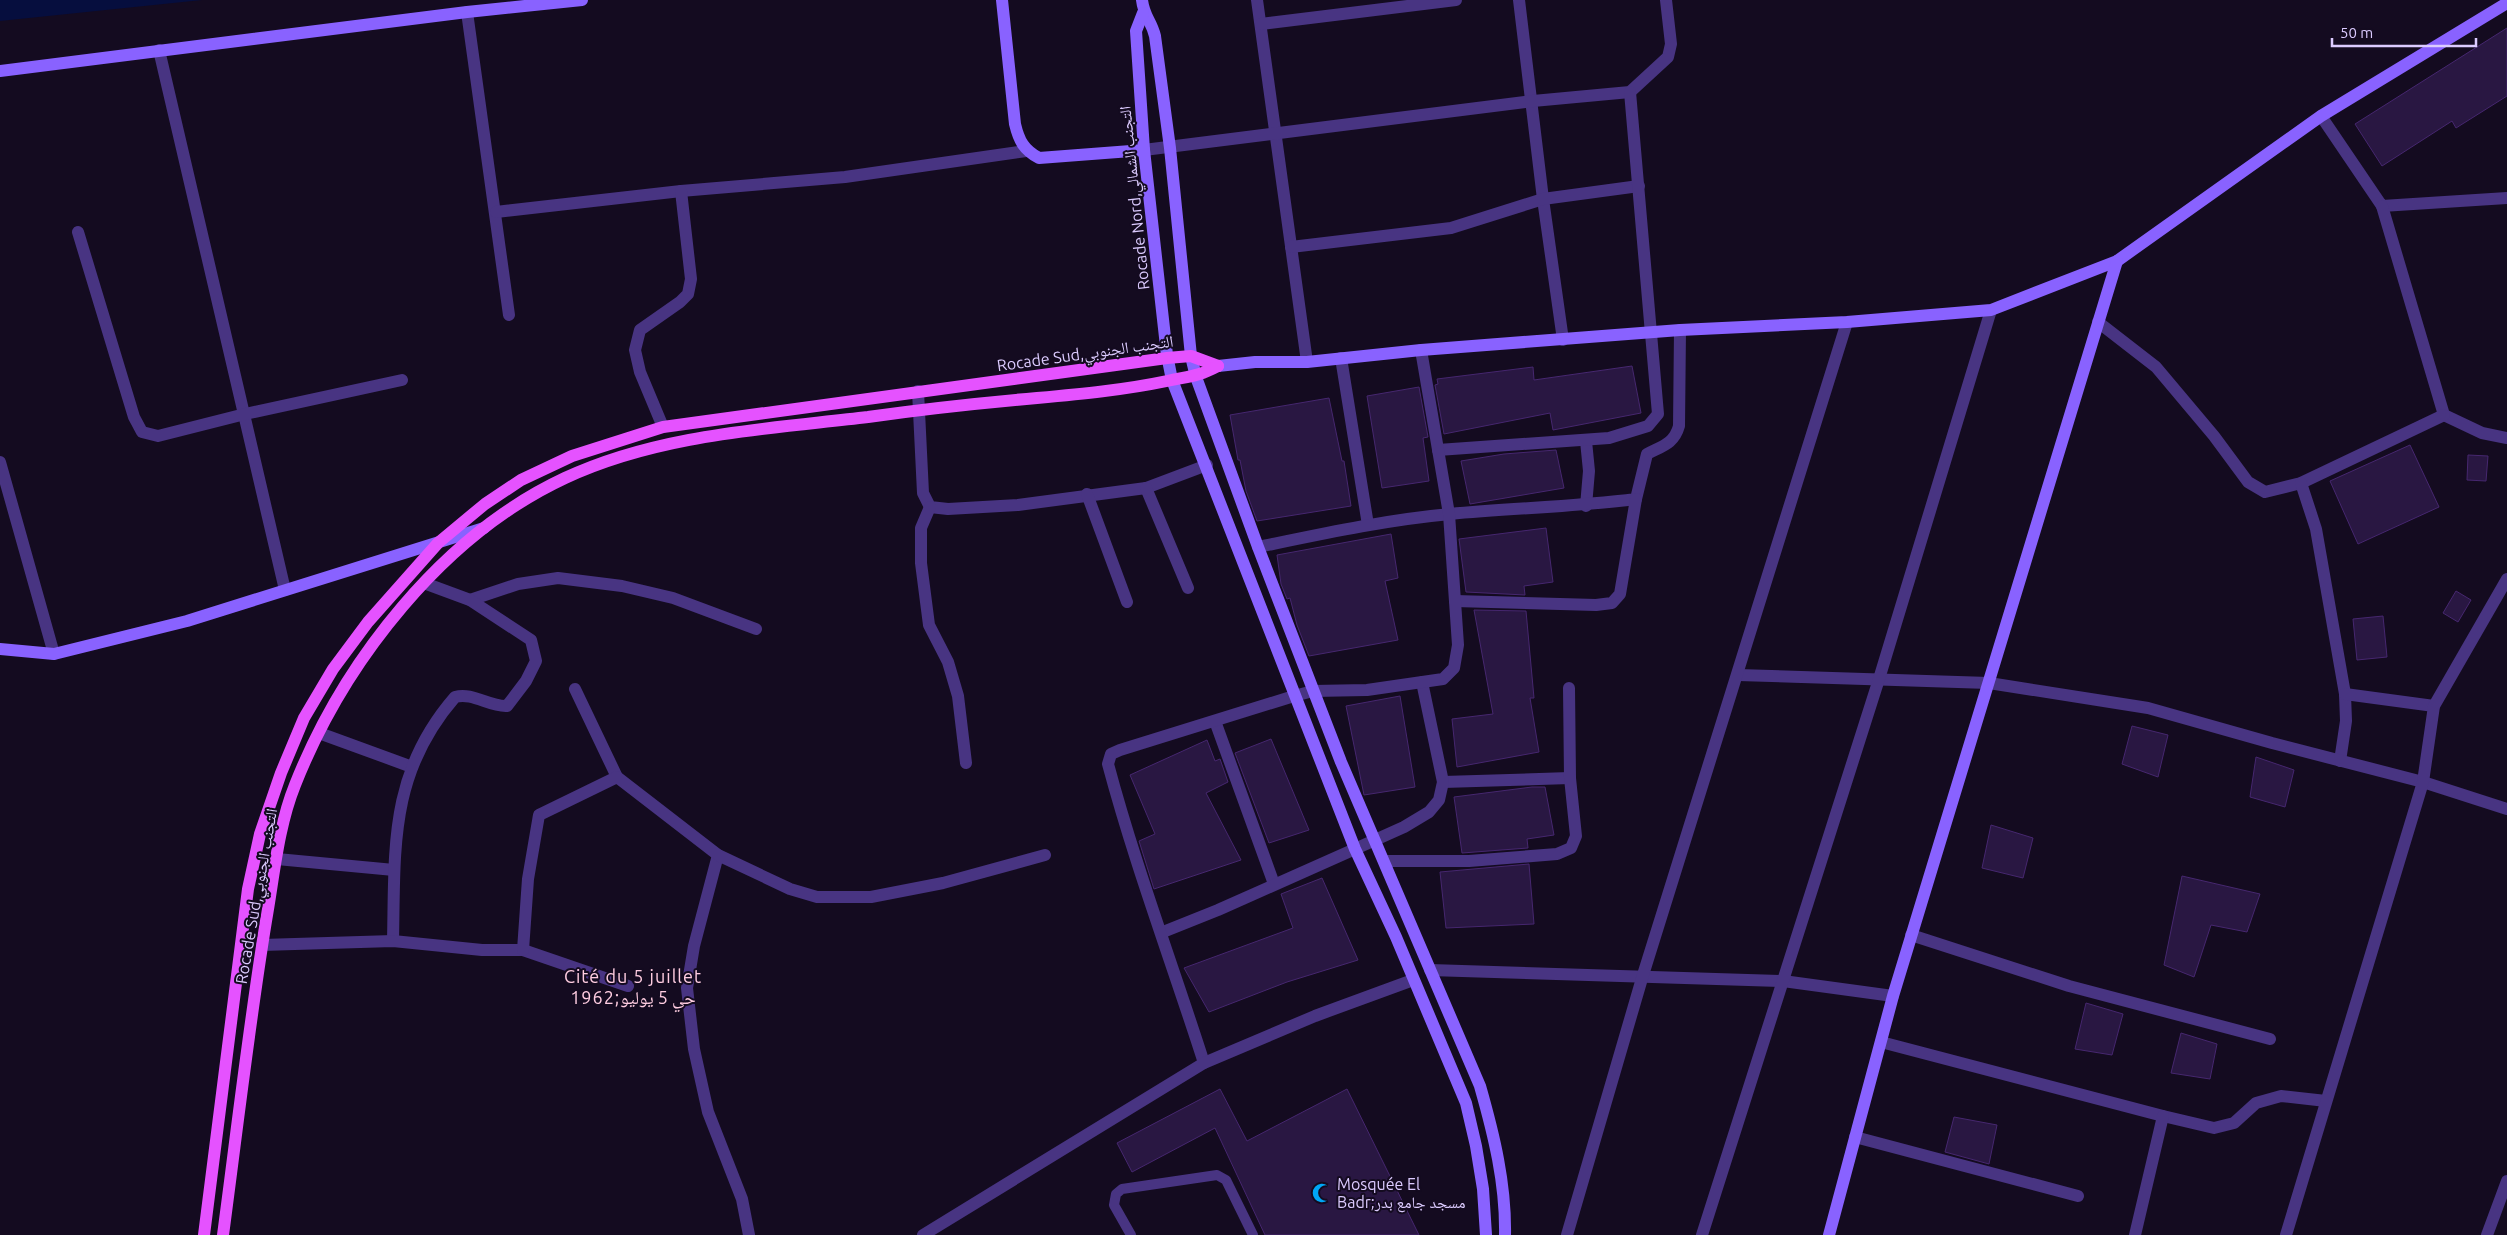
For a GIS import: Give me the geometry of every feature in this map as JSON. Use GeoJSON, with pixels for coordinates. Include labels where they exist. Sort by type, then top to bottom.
{"type":"FeatureCollection","features":[{"type":"Feature","properties":{"kind":"main road","name":"Rocade Sud,التجنب الجنوبي"},"geometry":{"type":"LineString","coordinates":[[204,1235],[248,889],[260,834],[281,773],[304,718],[333,669],[368,622],[438,543],[485,504],[521,480],[572,456],[663,427],[918,391],[1122,366],[1167,358],[1191,356],[1218,366]]}},
{"type":"Feature","properties":{"kind":"main road","name":"Rocade Sud,التجنب الجنوبي"},"geometry":{"type":"LineString","coordinates":[[223,1235],[262,945],[276,859],[284,821],[295,786],[319,733],[355,670],[380,633],[424,583],[461,547],[484,528],[528,498],[567,477],[618,458],[702,438],[919,410],[1114,391],[1196,377],[1218,366]]}},
{"type":"Feature","properties":{"kind":"street"},"geometry":{"type":"LineString","coordinates":[[0,71],[467,12],[582,0]]}},
{"type":"Feature","properties":{"kind":"street"},"geometry":{"type":"LineString","coordinates":[[1002,0],[1015,124],[1019,139],[1026,151],[1040,158],[1170,148],[1276,132],[1533,101],[1630,92],[1668,57],[1671,44],[1666,0]]}},
{"type":"Feature","properties":{"kind":"street","name":"Rocade Nord,التجنب الشمالي"},"geometry":{"type":"LineString","coordinates":[[1142,0],[1143,13],[1136,31],[1144,150],[1167,358],[1172,380],[1207,465],[1294,696],[1355,849],[1396,937],[1466,1103],[1483,1189],[1486,1235]]}},
{"type":"Feature","properties":{"kind":"street"},"geometry":{"type":"LineString","coordinates":[[1257,0],[1307,362]]}},
{"type":"Feature","properties":{"kind":"street"},"geometry":{"type":"LineString","coordinates":[[1261,24],[1456,0]]}},
{"type":"Feature","properties":{"kind":"street"},"geometry":{"type":"LineString","coordinates":[[1520,0],[1543,199],[1563,340]]}},
{"type":"Feature","properties":{"kind":"street"},"geometry":{"type":"LineString","coordinates":[[1218,366],[1307,362],[1421,350],[1651,334],[1680,330],[1847,322],[1991,310],[2117,261],[2321,116],[2507,3]]}},
{"type":"Feature","properties":{"kind":"street"},"geometry":{"type":"LineString","coordinates":[[467,12],[509,315]]}},
{"type":"Feature","properties":{"kind":"street","name":"Rocade Nord,التجنب الشمالي"},"geometry":{"type":"LineString","coordinates":[[1143,13],[1153,27],[1155,36],[1170,148],[1191,356],[1196,377],[1313,691],[1374,839],[1467,1052],[1490,1122],[1501,1178],[1505,1235]]}},
{"type":"Feature","properties":{"kind":"street"},"geometry":{"type":"LineString","coordinates":[[159,50],[285,590]]}},
{"type":"Feature","properties":{"kind":"street"},"geometry":{"type":"LineString","coordinates":[[1438,450],[1609,438],[1648,426],[1658,414],[1630,92]]}},
{"type":"Feature","properties":{"kind":"street"},"geometry":{"type":"LineString","coordinates":[[2321,116],[2382,206],[2444,415],[2482,433],[2507,438]]}},
{"type":"Feature","properties":{"kind":"street"},"geometry":{"type":"LineString","coordinates":[[496,212],[681,191],[845,176],[1026,151]]}},
{"type":"Feature","properties":{"kind":"street"},"geometry":{"type":"LineString","coordinates":[[1291,247],[1451,228],[1543,199],[1639,186]]}},
{"type":"Feature","properties":{"kind":"street"},"geometry":{"type":"LineString","coordinates":[[663,427],[640,372],[634,350],[640,330],[680,302],[688,294],[691,279],[681,191]]}},
{"type":"Feature","properties":{"kind":"street"},"geometry":{"type":"LineString","coordinates":[[2382,206],[2507,198]]}},
{"type":"Feature","properties":{"kind":"street"},"geometry":{"type":"LineString","coordinates":[[78,232],[134,417],[142,432],[158,436],[245,414],[402,380]]}},
{"type":"Feature","properties":{"kind":"street"},"geometry":{"type":"LineString","coordinates":[[1830,1235],[1893,996],[2117,261]]}},
{"type":"Feature","properties":{"kind":"street"},"geometry":{"type":"LineString","coordinates":[[1702,1235],[1879,679],[1991,310]]}},
{"type":"Feature","properties":{"kind":"street"},"geometry":{"type":"LineString","coordinates":[[1567,1235],[1642,975],[1847,322]]}},
{"type":"Feature","properties":{"kind":"street"},"geometry":{"type":"LineString","coordinates":[[2098,322],[2156,368],[2214,436],[2248,482],[2265,492],[2301,484],[2444,415]]}},
{"type":"Feature","properties":{"kind":"street"},"geometry":{"type":"LineString","coordinates":[[1455,601],[1596,605],[1612,603],[1620,594],[1636,499],[1646,454],[1670,443],[1676,436],[1679,426],[1680,330]]}},
{"type":"Feature","properties":{"kind":"street"},"geometry":{"type":"LineString","coordinates":[[1204,1062],[1163,932],[1128,836],[1108,764],[1111,754],[1313,691],[1367,690],[1443,679],[1454,668],[1458,645],[1449,514],[1421,350]]}},
{"type":"Feature","properties":{"kind":"street"},"geometry":{"type":"LineString","coordinates":[[1341,358],[1368,525]]}},
{"type":"Feature","properties":{"kind":"street"},"geometry":{"type":"LineString","coordinates":[[918,391],[923,493],[930,507],[922,528],[920,563],[929,625],[948,662],[958,696],[966,763]]}},
{"type":"Feature","properties":{"kind":"street"},"geometry":{"type":"LineString","coordinates":[[1586,441],[1589,471],[1586,506]]}},
{"type":"Feature","properties":{"kind":"street"},"geometry":{"type":"LineString","coordinates":[[0,462],[54,654]]}},
{"type":"Feature","properties":{"kind":"street"},"geometry":{"type":"LineString","coordinates":[[930,507],[948,509],[1018,505],[1087,494],[1146,488],[1207,465]]}},
{"type":"Feature","properties":{"kind":"street"},"geometry":{"type":"LineString","coordinates":[[2301,484],[2316,529],[2346,694],[2346,721],[2340,761]]}},
{"type":"Feature","properties":{"kind":"street"},"geometry":{"type":"LineString","coordinates":[[1146,488],[1188,588]]}},
{"type":"Feature","properties":{"kind":"street"},"geometry":{"type":"LineString","coordinates":[[1087,494],[1127,602]]}},
{"type":"Feature","properties":{"kind":"street"},"geometry":{"type":"LineString","coordinates":[[1258,547],[1368,525],[1449,514],[1586,506],[1636,499]]}},
{"type":"Feature","properties":{"kind":"street"},"geometry":{"type":"LineString","coordinates":[[0,649],[54,654],[187,621],[484,528]]}},
{"type":"Feature","properties":{"kind":"street"},"geometry":{"type":"LineString","coordinates":[[470,600],[518,584],[558,578],[622,586],[674,598],[756,629]]}},
{"type":"Feature","properties":{"kind":"street"},"geometry":{"type":"LineString","coordinates":[[2286,1235],[2423,782],[2434,706],[2507,579]]}},
{"type":"Feature","properties":{"kind":"street"},"geometry":{"type":"LineString","coordinates":[[393,941],[394,870],[398,812],[404,786],[422,742],[455,697],[464,695],[500,706],[507,706],[526,681],[536,662],[531,640],[470,600],[424,583]]}},
{"type":"Feature","properties":{"kind":"street"},"geometry":{"type":"LineString","coordinates":[[1738,674],[1989,683],[2148,708],[2423,782],[2507,809]]}},
{"type":"Feature","properties":{"kind":"street"},"geometry":{"type":"LineString","coordinates":[[1163,932],[1218,910],[1404,827],[1429,812],[1439,800],[1443,782],[1422,682]]}},
{"type":"Feature","properties":{"kind":"street"},"geometry":{"type":"LineString","coordinates":[[1384,861],[1469,861],[1557,854],[1571,848],[1576,836],[1570,778],[1569,688]]}},
{"type":"Feature","properties":{"kind":"street"},"geometry":{"type":"LineString","coordinates":[[575,689],[617,777],[718,855],[799,892],[817,897],[862,897],[943,883],[1045,855]]}},
{"type":"Feature","properties":{"kind":"street"},"geometry":{"type":"LineString","coordinates":[[2346,694],[2434,706]]}},
{"type":"Feature","properties":{"kind":"street"},"geometry":{"type":"LineString","coordinates":[[1215,721],[1274,884]]}},
{"type":"Feature","properties":{"kind":"street"},"geometry":{"type":"LineString","coordinates":[[319,733],[412,767]]}},
{"type":"Feature","properties":{"kind":"street"},"geometry":{"type":"LineString","coordinates":[[523,950],[528,879],[538,815],[617,777]]}},
{"type":"Feature","properties":{"kind":"street"},"geometry":{"type":"LineString","coordinates":[[1443,782],[1570,778]]}},
{"type":"Feature","properties":{"kind":"street"},"geometry":{"type":"LineString","coordinates":[[718,855],[694,946],[688,988],[694,1048],[708,1112],[742,1199],[748,1235]]}},
{"type":"Feature","properties":{"kind":"street"},"geometry":{"type":"LineString","coordinates":[[276,859],[394,870]]}},
{"type":"Feature","properties":{"kind":"street"},"geometry":{"type":"LineString","coordinates":[[1396,937],[1413,929]]}},
{"type":"Feature","properties":{"kind":"street"},"geometry":{"type":"LineString","coordinates":[[1911,935],[2069,986],[2270,1039]]}},
{"type":"Feature","properties":{"kind":"street"},"geometry":{"type":"LineString","coordinates":[[262,945],[393,941],[482,950],[523,950],[628,986]]}},
{"type":"Feature","properties":{"kind":"street"},"geometry":{"type":"LineString","coordinates":[[1430,970],[1642,975],[1783,981],[1893,996]]}},
{"type":"Feature","properties":{"kind":"street"},"geometry":{"type":"LineString","coordinates":[[923,1235],[1204,1062],[1315,1016],[1413,980]]}},
{"type":"Feature","properties":{"kind":"street"},"geometry":{"type":"LineString","coordinates":[[1881,1042],[2214,1128],[2234,1123],[2256,1103],[2281,1096],[2326,1101]]}},
{"type":"Feature","properties":{"kind":"street"},"geometry":{"type":"LineString","coordinates":[[2135,1235],[2163,1116]]}},
{"type":"Feature","properties":{"kind":"street"},"geometry":{"type":"LineString","coordinates":[[1855,1137],[2078,1196]]}},
{"type":"Feature","properties":{"kind":"street"},"geometry":{"type":"LineString","coordinates":[[2487,1235],[2507,1180]]}},
{"type":"Feature","properties":{"kind":"lane"},"geometry":{"type":"LineString","coordinates":[[1131,1235],[1114,1205],[1116,1194],[1122,1189],[1217,1174],[1226,1180],[1253,1235]]}},
{"type":"Feature","properties":{"kind":"shaded area"},"geometry":{"type":"Polygon","coordinates":[[[0,0],[202,0],[0,21],[0,0]]]}},
{"type":"Feature","properties":{"kind":"building"},"geometry":{"type":"Polygon","coordinates":[[[2507,28],[2507,96],[2456,128],[2452,121],[2382,166],[2355,124],[2507,28]]]}},
{"type":"Feature","properties":{"kind":"building"},"geometry":{"type":"Polygon","coordinates":[[[1632,366],[1641,413],[1553,430],[1550,413],[1444,434],[1435,385],[1438,384],[1437,379],[1533,367],[1534,380],[1632,366]]]}},
{"type":"Feature","properties":{"kind":"building"},"geometry":{"type":"Polygon","coordinates":[[[1419,387],[1428,437],[1423,438],[1429,481],[1382,488],[1367,396],[1419,387]]]}},
{"type":"Feature","properties":{"kind":"building"},"geometry":{"type":"Polygon","coordinates":[[[1329,398],[1342,461],[1344,461],[1351,506],[1257,521],[1246,491],[1240,460],[1238,460],[1230,415],[1329,398]]]}},
{"type":"Feature","properties":{"kind":"building"},"geometry":{"type":"Polygon","coordinates":[[[2410,445],[2439,507],[2358,544],[2330,481],[2410,445]]]}},
{"type":"Feature","properties":{"kind":"building"},"geometry":{"type":"Polygon","coordinates":[[[1556,450],[1564,488],[1470,504],[1461,461],[1504,454],[1556,450]]]}},
{"type":"Feature","properties":{"kind":"building"},"geometry":{"type":"Polygon","coordinates":[[[2468,455],[2488,456],[2486,481],[2467,480],[2468,455]]]}},
{"type":"Feature","properties":{"kind":"building"},"geometry":{"type":"Polygon","coordinates":[[[1546,528],[1553,582],[1524,586],[1525,595],[1466,592],[1459,539],[1546,528]]]}},
{"type":"Feature","properties":{"kind":"building"},"geometry":{"type":"Polygon","coordinates":[[[1391,534],[1398,578],[1385,581],[1398,640],[1309,656],[1297,625],[1290,598],[1287,599],[1281,584],[1277,555],[1391,534]]]}},
{"type":"Feature","properties":{"kind":"building"},"geometry":{"type":"Polygon","coordinates":[[[2456,591],[2471,600],[2458,622],[2443,613],[2456,591]]]}},
{"type":"Feature","properties":{"kind":"building"},"geometry":{"type":"Polygon","coordinates":[[[1474,610],[1526,611],[1534,698],[1530,698],[1539,752],[1457,767],[1452,719],[1493,714],[1474,610]]]}},
{"type":"Feature","properties":{"kind":"building"},"geometry":{"type":"Polygon","coordinates":[[[2383,616],[2387,657],[2357,660],[2353,619],[2383,616]]]}},
{"type":"Feature","properties":{"kind":"building"},"geometry":{"type":"Polygon","coordinates":[[[1400,696],[1415,787],[1364,795],[1346,706],[1400,696]]]}},
{"type":"Feature","properties":{"kind":"building"},"geometry":{"type":"Polygon","coordinates":[[[2132,726],[2168,735],[2158,777],[2122,764],[2132,726]]]}},
{"type":"Feature","properties":{"kind":"building"},"geometry":{"type":"Polygon","coordinates":[[[1271,739],[1309,830],[1269,843],[1235,753],[1271,739]]]}},
{"type":"Feature","properties":{"kind":"building"},"geometry":{"type":"Polygon","coordinates":[[[1207,740],[1215,761],[1220,759],[1228,782],[1206,793],[1241,860],[1154,889],[1139,841],[1155,834],[1130,775],[1207,740]]]}},
{"type":"Feature","properties":{"kind":"building"},"geometry":{"type":"Polygon","coordinates":[[[2256,757],[2294,770],[2285,807],[2250,797],[2256,757]]]}},
{"type":"Feature","properties":{"kind":"building"},"geometry":{"type":"Polygon","coordinates":[[[1545,787],[1554,835],[1527,839],[1528,848],[1462,853],[1454,797],[1545,787]]]}},
{"type":"Feature","properties":{"kind":"building"},"geometry":{"type":"Polygon","coordinates":[[[1991,825],[2033,838],[2023,878],[1982,868],[1991,825]]]}},
{"type":"Feature","properties":{"kind":"building"},"geometry":{"type":"Polygon","coordinates":[[[1529,864],[1534,924],[1446,928],[1440,872],[1529,864]]]}},
{"type":"Feature","properties":{"kind":"building"},"geometry":{"type":"Polygon","coordinates":[[[2182,876],[2260,894],[2247,932],[2211,925],[2194,977],[2164,965],[2182,876]]]}},
{"type":"Feature","properties":{"kind":"building"},"geometry":{"type":"Polygon","coordinates":[[[1322,878],[1358,960],[1287,982],[1209,1012],[1184,968],[1293,928],[1281,894],[1322,878]]]}},
{"type":"Feature","properties":{"kind":"building"},"geometry":{"type":"Polygon","coordinates":[[[2086,1003],[2123,1014],[2112,1055],[2075,1049],[2086,1003]]]}},
{"type":"Feature","properties":{"kind":"building"},"geometry":{"type":"Polygon","coordinates":[[[2181,1033],[2217,1044],[2210,1079],[2171,1073],[2181,1033]]]}},
{"type":"Feature","properties":{"kind":"building","name":"Mosquée El Badr;مسجد جامع بدر"},"geometry":{"type":"Polygon","coordinates":[[[1220,1089],[1247,1141],[1347,1089],[1419,1235],[1265,1235],[1215,1128],[1132,1172],[1117,1143],[1220,1089]]]}},
{"type":"Feature","properties":{"kind":"building"},"geometry":{"type":"Polygon","coordinates":[[[1954,1117],[1997,1125],[1989,1164],[1945,1152],[1954,1117]]]}},
{"type":"Feature","properties":{"kind":"place","name":"Mosquée El Badr;مسجد جامع بدر"},"geometry":{"type":"Point","coordinates":[1322,1193]}},
{"type":"Feature","properties":{"kind":"district","name":"Cité du 5 juillet 1962;حي 5 يوليو"},"geometry":{"type":"Point","coordinates":[633,988]}}]}
